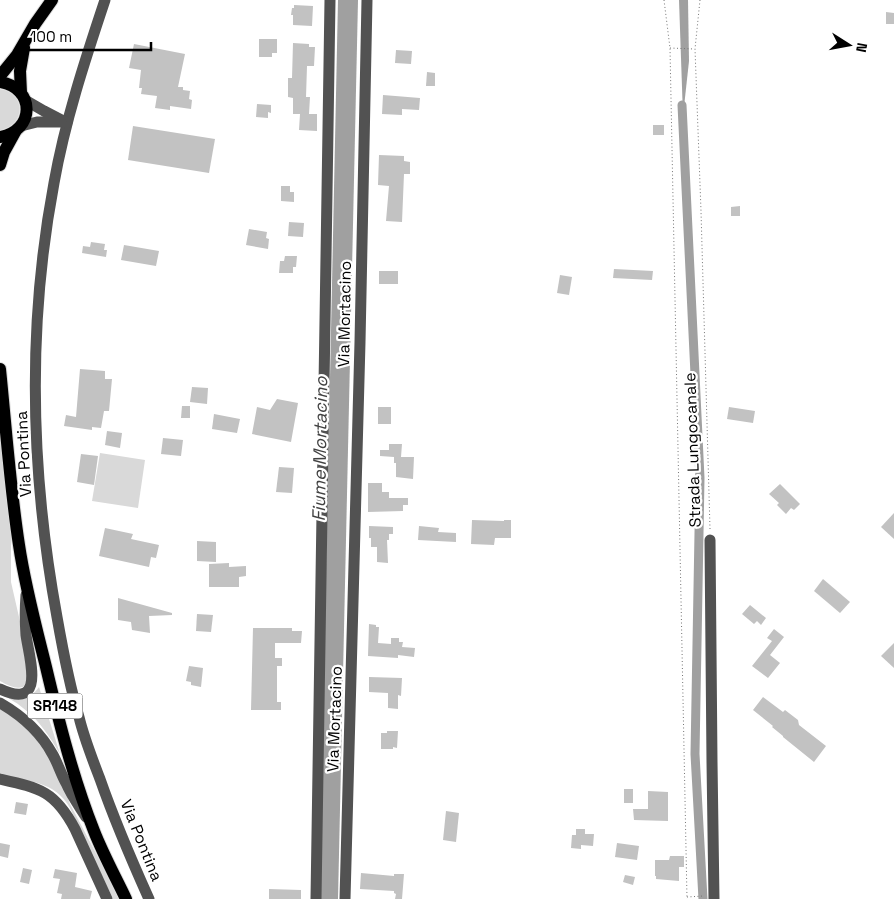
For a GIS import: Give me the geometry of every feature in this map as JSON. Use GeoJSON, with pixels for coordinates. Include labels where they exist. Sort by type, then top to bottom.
{"type":"FeatureCollection","features":[{"type":"Feature","properties":{"kind":"main road"},"geometry":{"type":"LineString","coordinates":[[0,76],[52,0]]}},
{"type":"Feature","properties":{"kind":"main road"},"geometry":{"type":"LineString","coordinates":[[0,165],[4,152],[25,118],[27,109],[23,96],[21,66],[26,38]]}},
{"type":"Feature","properties":{"kind":"main road"},"geometry":{"type":"LineString","coordinates":[[0,82],[8,83],[15,87],[23,96]]}},
{"type":"Feature","properties":{"kind":"main road"},"geometry":{"type":"LineString","coordinates":[[0,137],[8,136],[18,129]]}},
{"type":"Feature","properties":{"kind":"main road","name":"SR148"},"geometry":{"type":"LineString","coordinates":[[0,368],[20,551],[39,642],[74,774],[91,824],[126,899]]}},
{"type":"Feature","properties":{"kind":"street","name":"Via Pontina"},"geometry":{"type":"LineString","coordinates":[[105,0],[84,65],[53,186],[40,276],[36,346],[36,416],[40,494],[48,560],[70,683],[86,741],[124,844],[148,899]]}},
{"type":"Feature","properties":{"kind":"street"},"geometry":{"type":"LineString","coordinates":[[316,899],[330,0]]}},
{"type":"Feature","properties":{"kind":"street","name":"Via Mortacino"},"geometry":{"type":"LineString","coordinates":[[345,899],[360,332],[366,0]]}},
{"type":"Feature","properties":{"kind":"street"},"geometry":{"type":"LineString","coordinates":[[23,96],[44,111],[68,123]]}},
{"type":"Feature","properties":{"kind":"street"},"geometry":{"type":"LineString","coordinates":[[18,129],[37,122],[68,123]]}},
{"type":"Feature","properties":{"kind":"street","name":"Strada Lungocanale"},"geometry":{"type":"LineString","coordinates":[[710,540],[714,897]]}},
{"type":"Feature","properties":{"kind":"street"},"geometry":{"type":"LineString","coordinates":[[0,689],[12,694],[21,694],[27,691],[32,682],[25,620],[26,586]]}},
{"type":"Feature","properties":{"kind":"street"},"geometry":{"type":"LineString","coordinates":[[0,703],[22,718],[48,746],[57,761],[72,796],[91,824]]}},
{"type":"Feature","properties":{"kind":"street"},"geometry":{"type":"LineString","coordinates":[[62,730],[78,716]]}},
{"type":"Feature","properties":{"kind":"street"},"geometry":{"type":"LineString","coordinates":[[0,779],[46,792],[56,801],[72,823],[107,899]]}},
{"type":"Feature","properties":{"kind":"path"},"geometry":{"type":"LineString","coordinates":[[664,0],[670,48],[687,898],[714,897]]}},
{"type":"Feature","properties":{"kind":"path","name":"Strada Lungocanale"},"geometry":{"type":"LineString","coordinates":[[700,0],[695,49],[710,540]]}},
{"type":"Feature","properties":{"kind":"path"},"geometry":{"type":"LineString","coordinates":[[670,48],[695,49]]}},
{"type":"Feature","properties":{"kind":"shaded area"},"geometry":{"type":"Polygon","coordinates":[[[338,0],[358,0],[338,899],[319,899],[338,0]]]}},
{"type":"Feature","properties":{"kind":"shaded area"},"geometry":{"type":"Polygon","coordinates":[[[679,0],[688,0],[689,61],[683,116],[679,0]]]}},
{"type":"Feature","properties":{"kind":"shaded area"},"geometry":{"type":"Polygon","coordinates":[[[0,89],[15,96],[20,109],[15,122],[1,130],[0,130],[0,89]]]}},
{"type":"Feature","properties":{"kind":"shaded area"},"geometry":{"type":"Polygon","coordinates":[[[0,419],[11,520],[11,582],[32,674],[27,684],[19,688],[0,681],[0,419]]]}},
{"type":"Feature","properties":{"kind":"shaded area"},"geometry":{"type":"Polygon","coordinates":[[[100,453],[145,460],[138,508],[92,501],[100,453]]]}},
{"type":"Feature","properties":{"kind":"shaded area"},"geometry":{"type":"Polygon","coordinates":[[[39,687],[60,754],[39,723],[18,704],[0,693],[26,696],[31,695],[39,687]]]}},
{"type":"Feature","properties":{"kind":"shaded area"},"geometry":{"type":"Polygon","coordinates":[[[0,704],[22,720],[59,771],[70,804],[119,899],[113,899],[64,799],[49,787],[30,781],[0,776],[0,704]]]}},
{"type":"Feature","properties":{"kind":"building"},"geometry":{"type":"Polygon","coordinates":[[[294,5],[313,6],[312,26],[293,25],[293,15],[291,15],[294,5]]]}},
{"type":"Feature","properties":{"kind":"building"},"geometry":{"type":"Polygon","coordinates":[[[886,12],[894,13],[894,24],[886,24],[886,12]]]}},
{"type":"Feature","properties":{"kind":"building"},"geometry":{"type":"Polygon","coordinates":[[[259,39],[277,39],[277,53],[272,53],[272,57],[259,57],[259,39]]]}},
{"type":"Feature","properties":{"kind":"building"},"geometry":{"type":"Polygon","coordinates":[[[293,43],[309,44],[309,47],[315,47],[314,66],[307,66],[306,97],[310,97],[309,114],[317,114],[317,131],[299,130],[300,114],[293,114],[293,98],[288,97],[288,78],[292,78],[293,43]]]}},
{"type":"Feature","properties":{"kind":"building"},"geometry":{"type":"Polygon","coordinates":[[[134,44],[185,54],[178,87],[183,87],[183,90],[190,91],[191,109],[170,106],[170,110],[155,108],[157,96],[141,94],[142,88],[139,88],[141,70],[129,68],[134,44]]]}},
{"type":"Feature","properties":{"kind":"building"},"geometry":{"type":"Polygon","coordinates":[[[396,50],[412,51],[411,64],[395,63],[396,50]]]}},
{"type":"Feature","properties":{"kind":"building"},"geometry":{"type":"Polygon","coordinates":[[[427,72],[435,73],[435,86],[426,86],[427,72]]]}},
{"type":"Feature","properties":{"kind":"building"},"geometry":{"type":"Polygon","coordinates":[[[383,95],[420,98],[419,110],[402,109],[402,115],[382,114],[383,95]]]}},
{"type":"Feature","properties":{"kind":"building"},"geometry":{"type":"Polygon","coordinates":[[[257,104],[271,105],[271,113],[268,112],[268,118],[256,117],[257,104]]]}},
{"type":"Feature","properties":{"kind":"building"},"geometry":{"type":"Polygon","coordinates":[[[653,125],[664,125],[664,135],[653,135],[653,125]]]}},
{"type":"Feature","properties":{"kind":"building"},"geometry":{"type":"Polygon","coordinates":[[[133,126],[215,139],[209,173],[128,160],[133,126]]]}},
{"type":"Feature","properties":{"kind":"building"},"geometry":{"type":"Polygon","coordinates":[[[379,155],[404,156],[404,161],[410,162],[410,174],[404,174],[402,222],[386,221],[389,186],[378,185],[379,155]]]}},
{"type":"Feature","properties":{"kind":"building"},"geometry":{"type":"Polygon","coordinates":[[[281,186],[290,186],[290,192],[294,192],[294,202],[281,201],[281,186]]]}},
{"type":"Feature","properties":{"kind":"building"},"geometry":{"type":"Polygon","coordinates":[[[740,206],[740,216],[731,216],[731,207],[740,206]]]}},
{"type":"Feature","properties":{"kind":"building"},"geometry":{"type":"Polygon","coordinates":[[[289,222],[304,223],[303,237],[288,236],[289,222]]]}},
{"type":"Feature","properties":{"kind":"building"},"geometry":{"type":"Polygon","coordinates":[[[249,229],[267,232],[266,238],[269,239],[268,249],[246,245],[249,229]]]}},
{"type":"Feature","properties":{"kind":"building"},"geometry":{"type":"Polygon","coordinates":[[[91,242],[105,244],[104,250],[107,250],[106,257],[82,253],[83,246],[90,247],[91,242]]]}},
{"type":"Feature","properties":{"kind":"building"},"geometry":{"type":"Polygon","coordinates":[[[124,245],[159,251],[156,266],[121,260],[124,245]]]}},
{"type":"Feature","properties":{"kind":"building"},"geometry":{"type":"Polygon","coordinates":[[[285,256],[297,256],[296,267],[293,267],[293,273],[279,273],[280,261],[284,261],[285,256]]]}},
{"type":"Feature","properties":{"kind":"building"},"geometry":{"type":"Polygon","coordinates":[[[614,269],[653,271],[652,280],[613,278],[614,269]]]}},
{"type":"Feature","properties":{"kind":"building"},"geometry":{"type":"Polygon","coordinates":[[[379,271],[398,271],[398,284],[379,284],[379,271]]]}},
{"type":"Feature","properties":{"kind":"building"},"geometry":{"type":"Polygon","coordinates":[[[560,275],[572,277],[569,295],[557,293],[560,275]]]}},
{"type":"Feature","properties":{"kind":"building"},"geometry":{"type":"Polygon","coordinates":[[[80,369],[105,371],[105,379],[112,379],[109,411],[104,411],[101,428],[92,427],[92,430],[64,426],[66,415],[76,417],[80,369]]]}},
{"type":"Feature","properties":{"kind":"building"},"geometry":{"type":"Polygon","coordinates":[[[192,387],[208,388],[207,404],[190,402],[192,387]]]}},
{"type":"Feature","properties":{"kind":"building"},"geometry":{"type":"Polygon","coordinates":[[[277,399],[298,403],[291,442],[252,434],[257,407],[270,410],[277,399]]]}},
{"type":"Feature","properties":{"kind":"building"},"geometry":{"type":"Polygon","coordinates":[[[182,406],[190,406],[190,418],[181,418],[182,406]]]}},
{"type":"Feature","properties":{"kind":"building"},"geometry":{"type":"Polygon","coordinates":[[[378,407],[391,407],[391,424],[378,424],[378,407]]]}},
{"type":"Feature","properties":{"kind":"building"},"geometry":{"type":"Polygon","coordinates":[[[729,407],[755,411],[753,423],[727,419],[729,407]]]}},
{"type":"Feature","properties":{"kind":"building"},"geometry":{"type":"Polygon","coordinates":[[[214,414],[240,419],[237,433],[212,429],[214,414]]]}},
{"type":"Feature","properties":{"kind":"building"},"geometry":{"type":"Polygon","coordinates":[[[107,431],[122,433],[120,448],[105,445],[107,431]]]}},
{"type":"Feature","properties":{"kind":"building"},"geometry":{"type":"Polygon","coordinates":[[[163,438],[183,440],[181,456],[161,454],[163,438]]]}},
{"type":"Feature","properties":{"kind":"building"},"geometry":{"type":"Polygon","coordinates":[[[389,444],[402,444],[401,457],[414,457],[413,479],[396,477],[394,457],[380,456],[380,450],[389,450],[389,444]]]}},
{"type":"Feature","properties":{"kind":"building"},"geometry":{"type":"Polygon","coordinates":[[[81,454],[98,456],[94,485],[77,482],[81,454]]]}},
{"type":"Feature","properties":{"kind":"building"},"geometry":{"type":"Polygon","coordinates":[[[279,467],[294,468],[292,493],[276,492],[279,467]]]}},
{"type":"Feature","properties":{"kind":"building"},"geometry":{"type":"Polygon","coordinates":[[[368,483],[382,483],[382,492],[389,492],[389,498],[408,498],[408,505],[403,505],[403,511],[368,512],[368,483]]]}},
{"type":"Feature","properties":{"kind":"building"},"geometry":{"type":"Polygon","coordinates":[[[780,484],[800,504],[794,510],[791,508],[786,514],[777,505],[779,503],[769,494],[780,484]]]}},
{"type":"Feature","properties":{"kind":"building"},"geometry":{"type":"Polygon","coordinates":[[[894,513],[894,539],[881,527],[894,513]]]}},
{"type":"Feature","properties":{"kind":"building"},"geometry":{"type":"Polygon","coordinates":[[[472,520],[511,520],[511,538],[495,538],[494,545],[471,544],[472,520]]]}},
{"type":"Feature","properties":{"kind":"building"},"geometry":{"type":"Polygon","coordinates":[[[369,526],[393,527],[393,534],[389,534],[389,540],[387,540],[388,563],[377,562],[377,547],[371,547],[369,526]]]}},
{"type":"Feature","properties":{"kind":"building"},"geometry":{"type":"Polygon","coordinates":[[[419,526],[439,528],[438,532],[456,533],[456,542],[418,540],[419,526]]]}},
{"type":"Feature","properties":{"kind":"building"},"geometry":{"type":"Polygon","coordinates":[[[105,528],[133,534],[131,539],[159,545],[156,558],[151,557],[149,567],[99,556],[105,528]]]}},
{"type":"Feature","properties":{"kind":"building"},"geometry":{"type":"Polygon","coordinates":[[[197,541],[216,542],[216,562],[197,561],[197,541]]]}},
{"type":"Feature","properties":{"kind":"building"},"geometry":{"type":"Polygon","coordinates":[[[229,563],[229,567],[246,566],[246,576],[239,577],[239,587],[209,587],[209,564],[229,563]]]}},
{"type":"Feature","properties":{"kind":"building"},"geometry":{"type":"Polygon","coordinates":[[[823,579],[850,602],[840,613],[814,591],[823,579]]]}},
{"type":"Feature","properties":{"kind":"building"},"geometry":{"type":"Polygon","coordinates":[[[118,598],[172,613],[172,615],[149,616],[150,633],[132,630],[131,622],[118,620],[118,598]]]}},
{"type":"Feature","properties":{"kind":"building"},"geometry":{"type":"Polygon","coordinates":[[[750,605],[766,618],[761,625],[757,621],[754,624],[742,614],[750,605]]]}},
{"type":"Feature","properties":{"kind":"building"},"geometry":{"type":"Polygon","coordinates":[[[197,614],[213,615],[211,632],[196,631],[197,614]]]}},
{"type":"Feature","properties":{"kind":"building"},"geometry":{"type":"Polygon","coordinates":[[[369,624],[379,627],[378,643],[391,644],[391,638],[399,638],[399,642],[403,642],[402,647],[415,648],[414,657],[398,655],[398,658],[368,656],[369,624]]]}},
{"type":"Feature","properties":{"kind":"building"},"geometry":{"type":"Polygon","coordinates":[[[253,628],[292,628],[292,631],[302,631],[301,643],[275,643],[275,658],[282,658],[282,666],[277,666],[277,702],[281,702],[281,710],[251,710],[253,628]]]}},
{"type":"Feature","properties":{"kind":"building"},"geometry":{"type":"Polygon","coordinates":[[[774,629],[784,637],[770,655],[780,663],[768,678],[752,666],[772,641],[767,638],[774,629]]]}},
{"type":"Feature","properties":{"kind":"building"},"geometry":{"type":"Polygon","coordinates":[[[894,643],[894,668],[881,656],[894,643]]]}},
{"type":"Feature","properties":{"kind":"building"},"geometry":{"type":"Polygon","coordinates":[[[189,666],[203,668],[201,687],[191,685],[191,682],[186,681],[189,666]]]}},
{"type":"Feature","properties":{"kind":"building"},"geometry":{"type":"Polygon","coordinates":[[[369,677],[402,678],[401,696],[398,695],[398,709],[388,708],[388,693],[369,692],[369,677]]]}},
{"type":"Feature","properties":{"kind":"building"},"geometry":{"type":"Polygon","coordinates":[[[763,697],[783,712],[785,710],[798,720],[799,725],[826,746],[814,762],[753,710],[763,697]]]}},
{"type":"Feature","properties":{"kind":"building"},"geometry":{"type":"Polygon","coordinates":[[[387,731],[398,731],[397,748],[381,749],[381,733],[387,733],[387,731]]]}},
{"type":"Feature","properties":{"kind":"building"},"geometry":{"type":"Polygon","coordinates":[[[624,789],[633,789],[633,803],[624,803],[624,789]]]}},
{"type":"Feature","properties":{"kind":"building"},"geometry":{"type":"Polygon","coordinates":[[[648,791],[668,792],[668,821],[634,820],[633,809],[648,809],[648,791]]]}},
{"type":"Feature","properties":{"kind":"building"},"geometry":{"type":"Polygon","coordinates":[[[16,802],[28,804],[26,815],[14,813],[16,802]]]}},
{"type":"Feature","properties":{"kind":"building"},"geometry":{"type":"Polygon","coordinates":[[[446,811],[459,813],[456,842],[443,840],[446,811]]]}},
{"type":"Feature","properties":{"kind":"building"},"geometry":{"type":"Polygon","coordinates":[[[576,829],[585,829],[585,834],[594,834],[593,846],[581,845],[581,849],[571,848],[572,835],[576,835],[576,829]]]}},
{"type":"Feature","properties":{"kind":"building"},"geometry":{"type":"Polygon","coordinates":[[[0,843],[10,845],[8,858],[0,856],[0,843]]]}},
{"type":"Feature","properties":{"kind":"building"},"geometry":{"type":"Polygon","coordinates":[[[617,843],[639,846],[637,860],[615,857],[617,843]]]}},
{"type":"Feature","properties":{"kind":"building"},"geometry":{"type":"Polygon","coordinates":[[[670,856],[684,856],[684,867],[679,867],[679,881],[656,879],[655,860],[669,860],[670,856]]]}},
{"type":"Feature","properties":{"kind":"building"},"geometry":{"type":"Polygon","coordinates":[[[23,868],[32,870],[29,884],[20,882],[23,868]]]}},
{"type":"Feature","properties":{"kind":"building"},"geometry":{"type":"Polygon","coordinates":[[[55,869],[77,873],[75,887],[92,891],[90,899],[61,899],[62,894],[57,893],[60,879],[53,878],[55,869]]]}},
{"type":"Feature","properties":{"kind":"building"},"geometry":{"type":"Polygon","coordinates":[[[361,873],[394,876],[394,874],[404,874],[402,899],[395,899],[396,894],[394,891],[360,889],[361,873]]]}},
{"type":"Feature","properties":{"kind":"building"},"geometry":{"type":"Polygon","coordinates":[[[625,875],[635,877],[633,885],[623,882],[625,875]]]}},
{"type":"Feature","properties":{"kind":"building"},"geometry":{"type":"Polygon","coordinates":[[[269,889],[301,890],[301,899],[269,899],[269,889]]]}},
{"type":"Feature","properties":{"kind":"waterway"},"geometry":{"type":"LineString","coordinates":[[682,105],[700,478],[695,754],[703,899]]}},
{"type":"Feature","properties":{"kind":"water label","name":"Fiume Mortacino"},"geometry":{"type":"Point","coordinates":[320,449]}}]}
